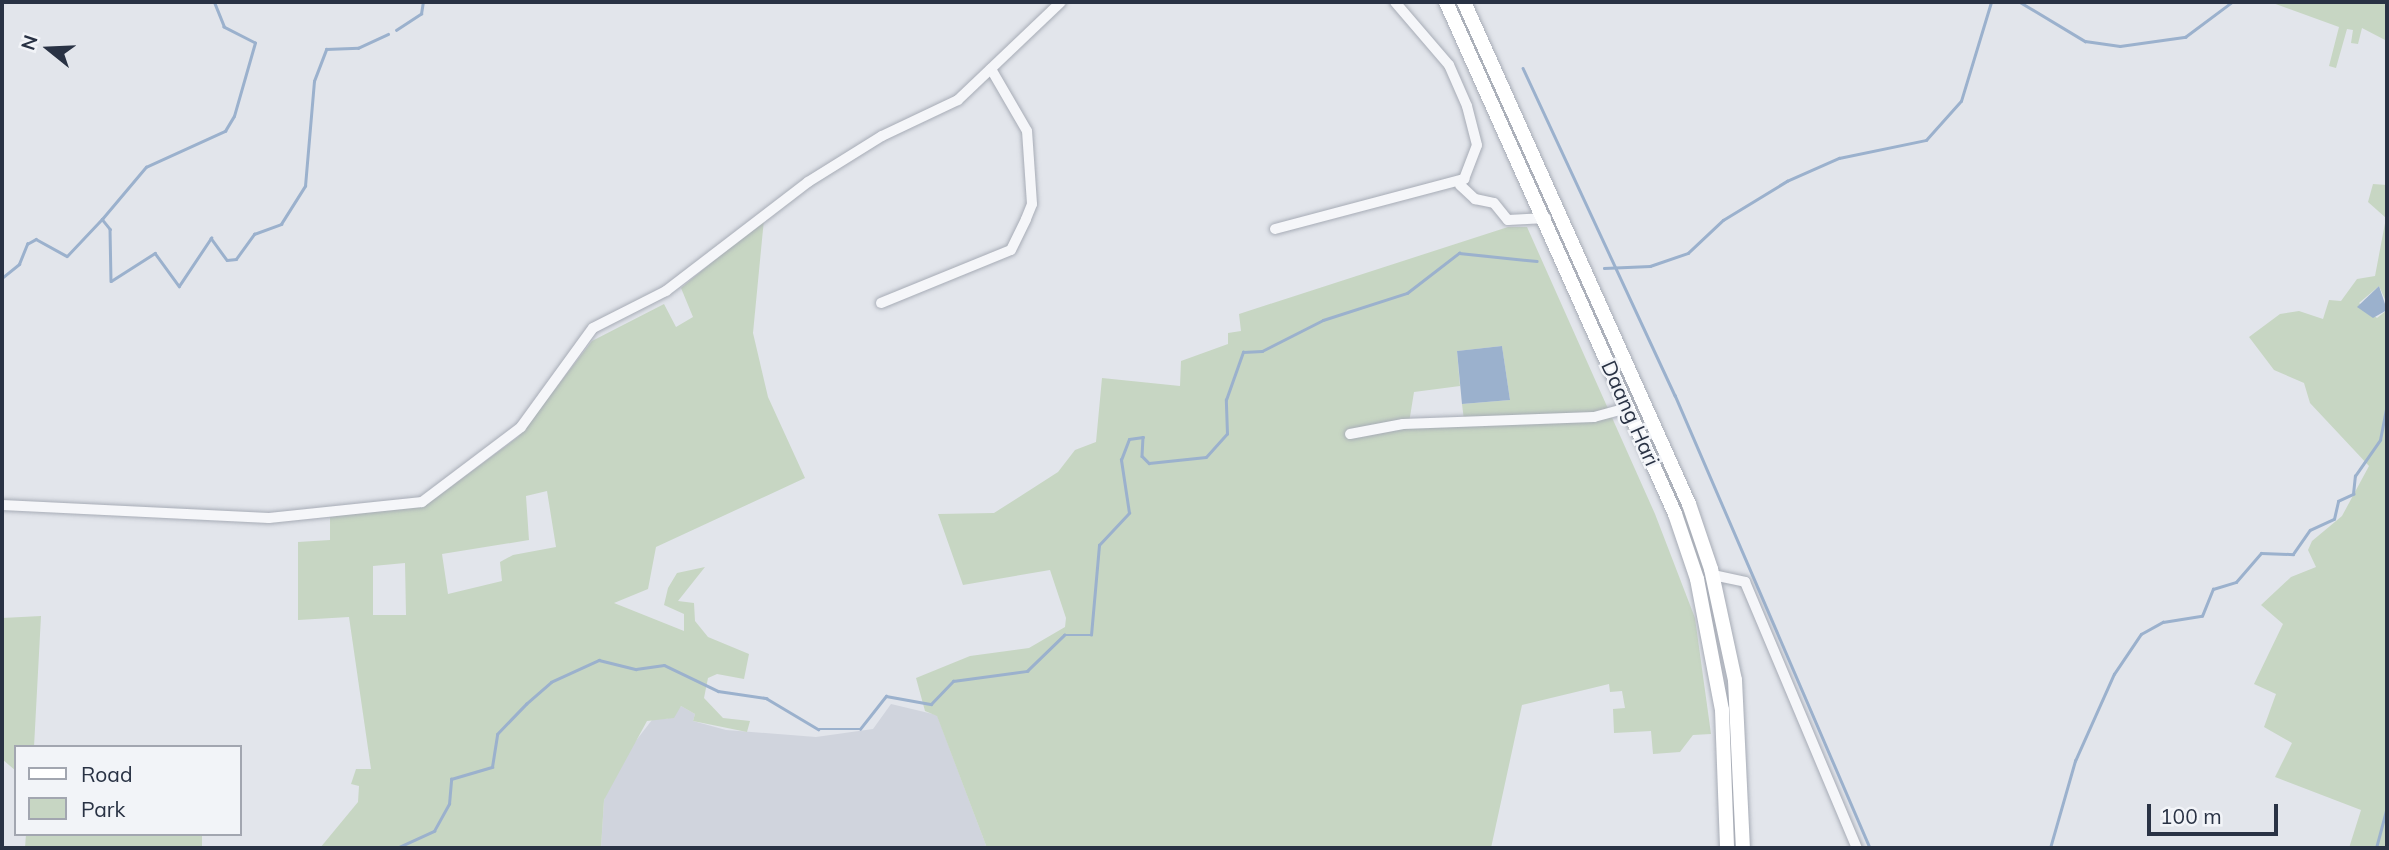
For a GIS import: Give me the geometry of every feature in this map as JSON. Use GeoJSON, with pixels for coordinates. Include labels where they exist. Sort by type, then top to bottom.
{"type":"FeatureCollection","features":[{"type":"Feature","properties":{"kind":"main road","name":"Daang Hari"},"geometry":{"type":"LineString","coordinates":[[1446,2],[1546,218],[1675,513],[1702,602],[1722,710],[1727,848]]}},
{"type":"Feature","properties":{"kind":"main road","name":"Daang Hari"},"geometry":{"type":"LineString","coordinates":[[1464,2],[1689,504],[1713,575],[1735,680],[1743,848]]}},
{"type":"Feature","properties":{"kind":"street"},"geometry":{"type":"LineString","coordinates":[[2,505],[269,518],[422,502],[521,427],[593,328],[666,291],[808,182],[882,136],[958,100],[1062,2]]}},
{"type":"Feature","properties":{"kind":"street"},"geometry":{"type":"LineString","coordinates":[[1395,2],[1449,65],[1467,106],[1477,145],[1460,185]]}},
{"type":"Feature","properties":{"kind":"street"},"geometry":{"type":"LineString","coordinates":[[881,303],[1010,250],[1026,219],[1032,204],[1027,131],[991,69]]}},
{"type":"Feature","properties":{"kind":"street"},"geometry":{"type":"LineString","coordinates":[[1275,229],[1328,219],[1410,189],[1460,185],[1475,199],[1494,202],[1508,220],[1546,218]]}},
{"type":"Feature","properties":{"kind":"street"},"geometry":{"type":"LineString","coordinates":[[1350,434],[1403,424],[1594,417],[1628,408]]}},
{"type":"Feature","properties":{"kind":"street"},"geometry":{"type":"LineString","coordinates":[[1713,575],[1745,582],[1857,848]]}},
{"type":"Feature","properties":{"kind":"shaded area"},"geometry":{"type":"Polygon","coordinates":[[[891,704],[937,715],[987,848],[601,848],[604,800],[618,764],[655,716],[667,719],[681,706],[695,714],[693,721],[726,730],[816,737],[873,729],[891,704]]]}},
{"type":"Feature","properties":{"kind":"green space"},"geometry":{"type":"Polygon","coordinates":[[[2270,2],[2387,2],[2387,41],[2362,28],[2358,44],[2351,43],[2353,30],[2347,29],[2336,68],[2329,66],[2339,27],[2270,2]]]}},
{"type":"Feature","properties":{"kind":"green space"},"geometry":{"type":"Polygon","coordinates":[[[2373,184],[2387,185],[2387,304],[2379,286],[2359,303],[2377,318],[2387,310],[2387,847],[2349,848],[2361,810],[2275,777],[2292,743],[2264,727],[2276,694],[2254,684],[2283,624],[2261,605],[2291,577],[2316,567],[2308,550],[2312,541],[2342,516],[2369,466],[2310,403],[2304,383],[2274,370],[2249,337],[2280,314],[2299,311],[2323,319],[2329,300],[2341,301],[2357,279],[2375,276],[2386,218],[2368,202],[2373,184]]]}},
{"type":"Feature","properties":{"kind":"green space"},"geometry":{"type":"Polygon","coordinates":[[[764,219],[753,333],[768,397],[805,478],[656,547],[648,589],[614,603],[684,631],[684,614],[664,605],[668,588],[677,573],[705,567],[678,601],[694,603],[695,621],[708,637],[749,654],[744,679],[717,674],[708,678],[704,698],[723,718],[750,721],[747,732],[693,721],[695,714],[681,706],[674,718],[647,721],[604,800],[601,848],[320,848],[358,802],[359,786],[351,784],[356,769],[371,769],[349,617],[298,620],[298,542],[330,540],[330,517],[433,500],[518,437],[592,341],[664,304],[676,327],[693,317],[681,288],[764,219]],[[547,491],[526,496],[529,540],[442,554],[448,594],[502,581],[500,562],[513,555],[556,547],[547,491]],[[405,563],[373,566],[373,615],[406,615],[405,563]]]}},
{"type":"Feature","properties":{"kind":"green space"},"geometry":{"type":"Polygon","coordinates":[[[1508,227],[1527,227],[1655,514],[1695,618],[1711,734],[1693,735],[1680,752],[1653,754],[1651,731],[1614,733],[1613,709],[1625,708],[1622,691],[1610,692],[1609,684],[1522,705],[1491,848],[987,848],[937,716],[925,711],[916,678],[970,656],[1029,648],[1065,627],[1066,618],[1050,570],[963,585],[938,514],[994,513],[1058,472],[1075,450],[1096,442],[1102,378],[1180,386],[1181,361],[1228,344],[1228,333],[1241,331],[1239,314],[1508,227]],[[1502,346],[1457,351],[1460,386],[1414,392],[1409,423],[1464,420],[1462,404],[1510,400],[1502,346]]]}},
{"type":"Feature","properties":{"kind":"green space"},"geometry":{"type":"Polygon","coordinates":[[[41,616],[34,745],[14,745],[14,769],[2,759],[2,618],[41,616]]]}},
{"type":"Feature","properties":{"kind":"green space"},"geometry":{"type":"Polygon","coordinates":[[[26,836],[202,836],[202,848],[25,848],[26,836]]]}},
{"type":"Feature","properties":{"kind":"water"},"geometry":{"type":"Polygon","coordinates":[[[2379,286],[2387,310],[2373,318],[2357,307],[2379,286]]]}},
{"type":"Feature","properties":{"kind":"water"},"geometry":{"type":"Polygon","coordinates":[[[1502,346],[1510,400],[1462,404],[1457,351],[1502,346]]]}},
{"type":"Feature","properties":{"kind":"waterway"},"geometry":{"type":"LineString","coordinates":[[102,219],[146,167],[225,131],[234,116],[255,43],[224,27],[214,2]]}},
{"type":"Feature","properties":{"kind":"waterway"},"geometry":{"type":"LineString","coordinates":[[396,30],[421,14],[423,2]]}},
{"type":"Feature","properties":{"kind":"waterway"},"geometry":{"type":"LineString","coordinates":[[1604,268],[1650,266],[1688,253],[1723,220],[1787,181],[1839,158],[1926,140],[1961,101],[1991,2]]}},
{"type":"Feature","properties":{"kind":"waterway"},"geometry":{"type":"LineString","coordinates":[[2020,2],[2085,41],[2120,46],[2185,37],[2232,2]]}},
{"type":"Feature","properties":{"kind":"waterway"},"geometry":{"type":"LineString","coordinates":[[2,278],[19,264],[27,244],[36,239],[67,256],[102,219],[110,229],[111,281],[155,253],[179,286],[211,238],[227,260],[236,259],[254,234],[281,224],[305,186],[314,81],[326,49],[358,48],[388,34]]}},
{"type":"Feature","properties":{"kind":"waterway"},"geometry":{"type":"LineString","coordinates":[[1523,68],[1675,395],[1870,848]]}},
{"type":"Feature","properties":{"kind":"waterway"},"geometry":{"type":"LineString","coordinates":[[365,848],[397,848],[434,831],[449,804],[451,779],[492,767],[497,734],[526,704],[551,682],[599,660],[636,669],[664,665],[718,691],[766,698],[818,729],[860,729],[886,696],[931,704],[953,681],[1027,671],[1064,635],[1091,635],[1099,545],[1129,513],[1121,460],[1129,439],[1143,437],[1142,456],[1149,463],[1206,457],[1227,434],[1226,400],[1243,352],[1262,351],[1323,320],[1407,293],[1459,253],[1537,261]]}},
{"type":"Feature","properties":{"kind":"waterway"},"geometry":{"type":"LineString","coordinates":[[2050,848],[2075,761],[2114,674],[2141,634],[2163,622],[2202,616],[2213,589],[2236,582],[2261,553],[2293,554],[2310,530],[2334,519],[2338,501],[2353,494],[2355,476],[2380,440],[2387,404]]}},
{"type":"Feature","properties":{"kind":"waterway"},"geometry":{"type":"LineString","coordinates":[[2376,848],[2387,807]]}}]}
